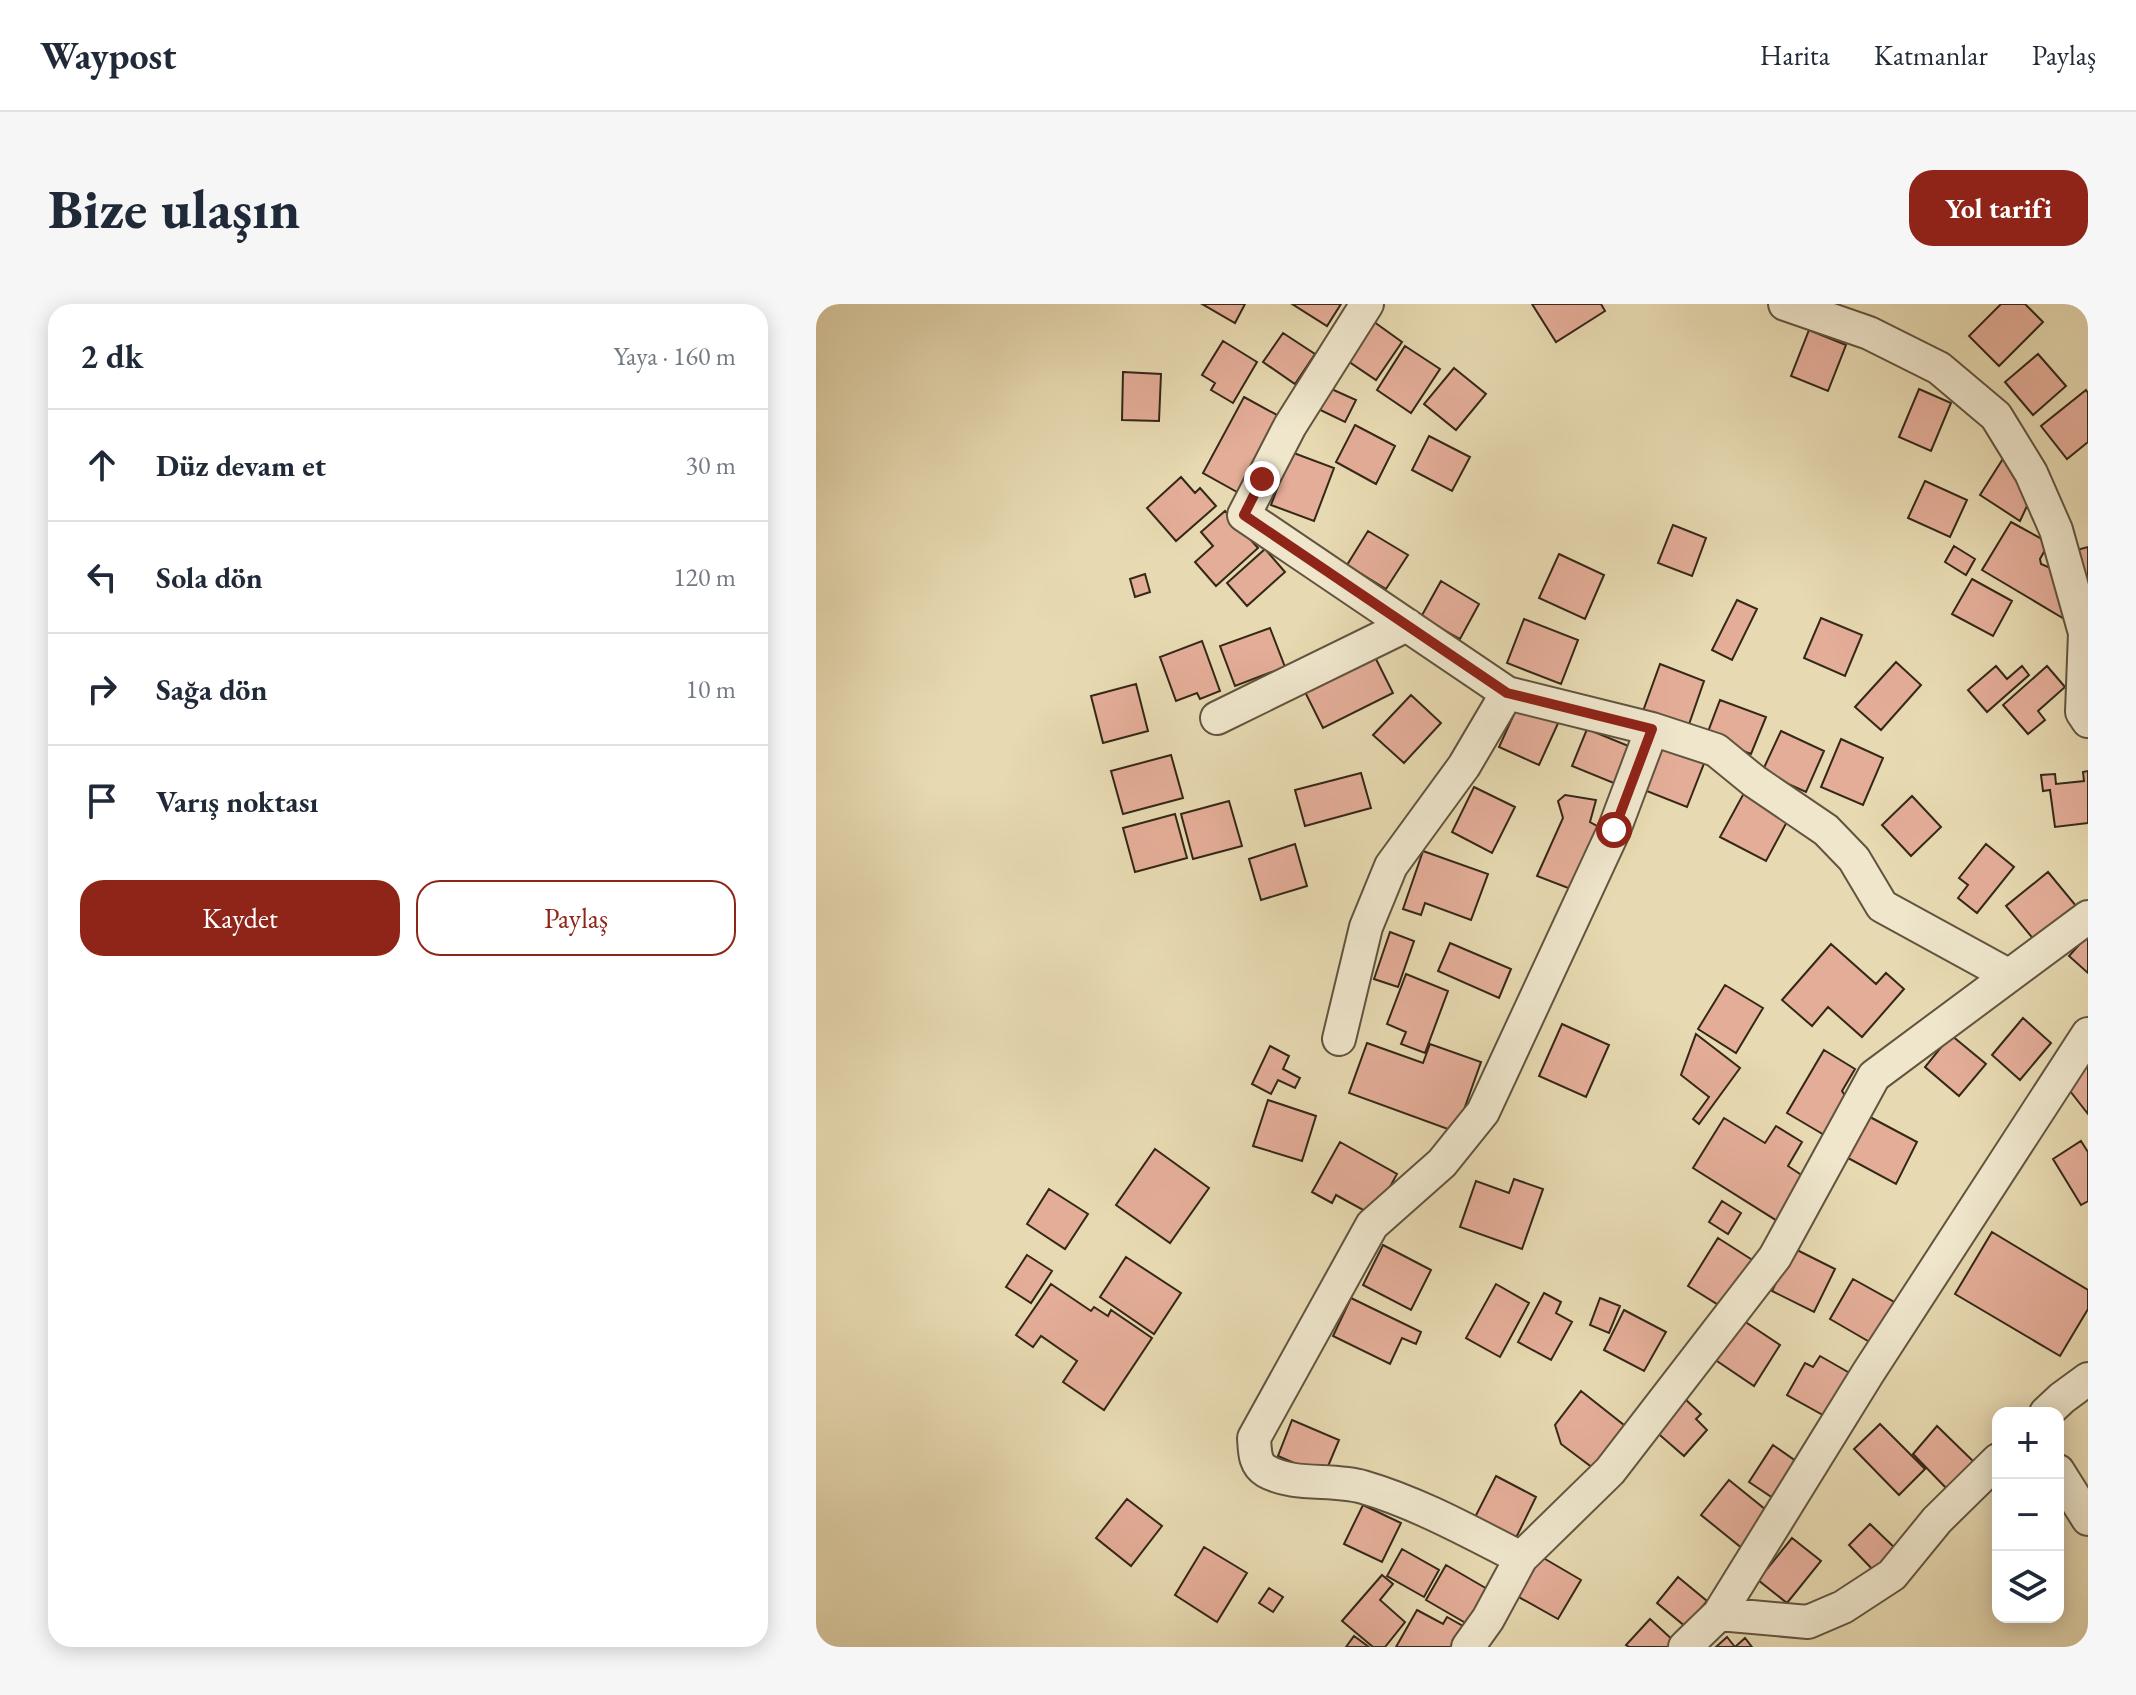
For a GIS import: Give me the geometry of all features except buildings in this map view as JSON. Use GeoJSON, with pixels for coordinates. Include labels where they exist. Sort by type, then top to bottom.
{"type":"FeatureCollection","features":[{"type":"Feature","properties":{"kind":"street"},"geometry":{"type":"LineString","coordinates":[[1367,304],[1290,426],[1244,515],[1507,693],[1652,729],[1716,750],[1754,781],[1826,830],[1854,859],[1882,906],[2008,975]]}},
{"type":"Feature","properties":{"kind":"street"},"geometry":{"type":"LineString","coordinates":[[1785,304],[1869,333],[1939,368],[1996,416],[2031,473],[2056,530],[2085,633],[2082,712],[2088,721]]}},
{"type":"Feature","properties":{"kind":"street"},"geometry":{"type":"LineString","coordinates":[[1217,718],[1407,625]]}},
{"type":"Feature","properties":{"kind":"street"},"geometry":{"type":"LineString","coordinates":[[1339,1039],[1366,927],[1391,866],[1464,766],[1507,693]]}},
{"type":"Feature","properties":{"kind":"street"},"geometry":{"type":"LineString","coordinates":[[1521,1558],[1389,1495],[1358,1486],[1281,1478],[1261,1468],[1255,1456],[1254,1438],[1372,1225],[1442,1163],[1483,1112],[1614,830],[1652,729]]}},
{"type":"Feature","properties":{"kind":"street"},"geometry":{"type":"LineString","coordinates":[[1468,1647],[1488,1619],[1521,1558],[1610,1471],[1775,1257],[1874,1076],[2088,917]]}},
{"type":"Feature","properties":{"kind":"street"},"geometry":{"type":"LineString","coordinates":[[1685,1647],[1719,1614],[1868,1373],[2088,1034]]}},
{"type":"Feature","properties":{"kind":"street"},"geometry":{"type":"LineString","coordinates":[[2052,1407],[2088,1379]]}},
{"type":"Feature","properties":{"kind":"street"},"geometry":{"type":"LineString","coordinates":[[1719,1614],[1815,1635],[1843,1607],[1892,1575],[1937,1520],[1992,1466]]}},
{"type":"Feature","properties":{"kind":"street"},"geometry":{"type":"LineString","coordinates":[[2063,1479],[2088,1519]]}},
{"type":"Feature","properties":{"kind":"route"},"geometry":{"type":"LineString","coordinates":[[1262,479],[1244,515],[1507,693],[1652,729],[1614,830]]}}]}
